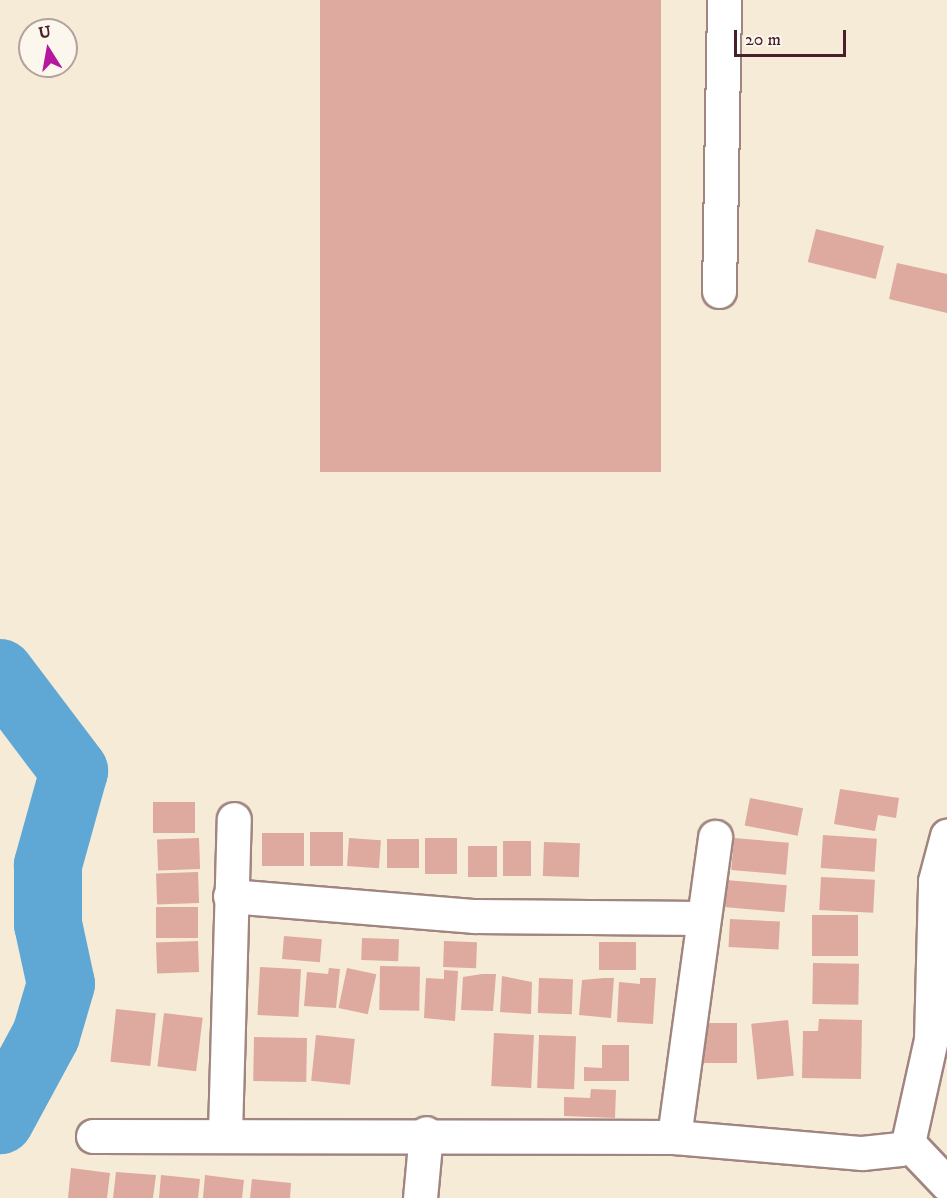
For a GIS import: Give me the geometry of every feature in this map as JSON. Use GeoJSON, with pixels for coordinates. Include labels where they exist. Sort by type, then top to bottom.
{"type":"FeatureCollection","features":[{"type":"Feature","properties":{"kind":"street"},"geometry":{"type":"LineString","coordinates":[[719,291],[724,0]]}},
{"type":"Feature","properties":{"kind":"street"},"geometry":{"type":"LineString","coordinates":[[225,1133],[234,819]]}},
{"type":"Feature","properties":{"kind":"street"},"geometry":{"type":"LineString","coordinates":[[93,1136],[225,1133],[426,1133],[674,1137],[862,1154],[887,1154],[908,1143],[931,1039],[935,881],[947,836]]}},
{"type":"Feature","properties":{"kind":"street"},"geometry":{"type":"LineString","coordinates":[[674,1137],[702,918],[715,837]]}},
{"type":"Feature","properties":{"kind":"street"},"geometry":{"type":"LineString","coordinates":[[230,896],[475,916],[702,918]]}},
{"type":"Feature","properties":{"kind":"street"},"geometry":{"type":"LineString","coordinates":[[420,1198],[426,1133]]}},
{"type":"Feature","properties":{"kind":"street"},"geometry":{"type":"LineString","coordinates":[[908,1143],[947,1184]]}},
{"type":"Feature","properties":{"kind":"building"},"geometry":{"type":"Polygon","coordinates":[[[320,0],[661,0],[661,472],[320,472],[320,0]]]}},
{"type":"Feature","properties":{"kind":"building"},"geometry":{"type":"Polygon","coordinates":[[[816,229],[884,246],[876,279],[808,262],[816,229]]]}},
{"type":"Feature","properties":{"kind":"building"},"geometry":{"type":"Polygon","coordinates":[[[897,263],[947,274],[947,313],[889,299],[897,263]]]}},
{"type":"Feature","properties":{"kind":"building"},"geometry":{"type":"Polygon","coordinates":[[[840,789],[899,798],[896,818],[878,815],[875,831],[834,824],[840,789]]]}},
{"type":"Feature","properties":{"kind":"building"},"geometry":{"type":"Polygon","coordinates":[[[750,798],[803,808],[798,836],[745,825],[750,798]]]}},
{"type":"Feature","properties":{"kind":"building"},"geometry":{"type":"Polygon","coordinates":[[[153,802],[195,802],[195,833],[153,833],[153,802]]]}},
{"type":"Feature","properties":{"kind":"building"},"geometry":{"type":"Polygon","coordinates":[[[310,832],[343,832],[343,866],[310,866],[310,832]]]}},
{"type":"Feature","properties":{"kind":"building"},"geometry":{"type":"Polygon","coordinates":[[[262,833],[304,833],[304,866],[262,866],[262,833]]]}},
{"type":"Feature","properties":{"kind":"building"},"geometry":{"type":"Polygon","coordinates":[[[823,835],[877,839],[875,872],[821,868],[823,835]]]}},
{"type":"Feature","properties":{"kind":"building"},"geometry":{"type":"Polygon","coordinates":[[[199,838],[200,869],[158,870],[157,839],[199,838]]]}},
{"type":"Feature","properties":{"kind":"building"},"geometry":{"type":"Polygon","coordinates":[[[349,838],[381,840],[379,868],[347,866],[349,838]]]}},
{"type":"Feature","properties":{"kind":"building"},"geometry":{"type":"Polygon","coordinates":[[[425,838],[457,838],[457,874],[425,874],[425,838]]]}},
{"type":"Feature","properties":{"kind":"building"},"geometry":{"type":"Polygon","coordinates":[[[734,838],[789,843],[786,875],[731,870],[734,838]]]}},
{"type":"Feature","properties":{"kind":"building"},"geometry":{"type":"Polygon","coordinates":[[[387,839],[419,839],[419,868],[387,868],[387,839]]]}},
{"type":"Feature","properties":{"kind":"building"},"geometry":{"type":"Polygon","coordinates":[[[503,841],[531,841],[531,876],[503,876],[503,841]]]}},
{"type":"Feature","properties":{"kind":"building"},"geometry":{"type":"Polygon","coordinates":[[[544,842],[580,843],[579,877],[543,876],[544,842]]]}},
{"type":"Feature","properties":{"kind":"building"},"geometry":{"type":"Polygon","coordinates":[[[468,846],[497,846],[497,877],[468,877],[468,846]]]}},
{"type":"Feature","properties":{"kind":"building"},"geometry":{"type":"Polygon","coordinates":[[[198,872],[199,903],[157,904],[156,873],[198,872]]]}},
{"type":"Feature","properties":{"kind":"building"},"geometry":{"type":"Polygon","coordinates":[[[821,877],[875,880],[873,913],[819,910],[821,877]]]}},
{"type":"Feature","properties":{"kind":"building"},"geometry":{"type":"Polygon","coordinates":[[[726,880],[787,885],[784,912],[724,907],[726,880]]]}},
{"type":"Feature","properties":{"kind":"building"},"geometry":{"type":"Polygon","coordinates":[[[156,907],[198,907],[198,938],[156,938],[156,907]]]}},
{"type":"Feature","properties":{"kind":"building"},"geometry":{"type":"Polygon","coordinates":[[[812,915],[858,915],[858,956],[812,956],[812,915]]]}},
{"type":"Feature","properties":{"kind":"building"},"geometry":{"type":"Polygon","coordinates":[[[730,919],[780,922],[778,950],[729,947],[730,919]]]}},
{"type":"Feature","properties":{"kind":"building"},"geometry":{"type":"Polygon","coordinates":[[[284,936],[322,939],[320,962],[282,959],[284,936]]]}},
{"type":"Feature","properties":{"kind":"building"},"geometry":{"type":"Polygon","coordinates":[[[362,938],[399,939],[398,961],[361,960],[362,938]]]}},
{"type":"Feature","properties":{"kind":"building"},"geometry":{"type":"Polygon","coordinates":[[[198,941],[199,972],[157,973],[156,942],[198,941]]]}},
{"type":"Feature","properties":{"kind":"building"},"geometry":{"type":"Polygon","coordinates":[[[444,941],[477,942],[476,968],[443,967],[444,941]]]}},
{"type":"Feature","properties":{"kind":"building"},"geometry":{"type":"Polygon","coordinates":[[[599,942],[636,942],[636,970],[599,970],[599,942]]]}},
{"type":"Feature","properties":{"kind":"building"},"geometry":{"type":"Polygon","coordinates":[[[813,963],[859,964],[858,1005],[812,1004],[813,963]]]}},
{"type":"Feature","properties":{"kind":"building"},"geometry":{"type":"Polygon","coordinates":[[[380,966],[420,967],[419,1011],[379,1010],[380,966]]]}},
{"type":"Feature","properties":{"kind":"building"},"geometry":{"type":"Polygon","coordinates":[[[260,967],[301,969],[298,1017],[257,1015],[260,967]]]}},
{"type":"Feature","properties":{"kind":"building"},"geometry":{"type":"Polygon","coordinates":[[[329,968],[340,969],[336,1008],[304,1006],[307,972],[328,974],[329,968]]]}},
{"type":"Feature","properties":{"kind":"building"},"geometry":{"type":"Polygon","coordinates":[[[347,968],[376,974],[368,1014],[338,1008],[347,968]]]}},
{"type":"Feature","properties":{"kind":"building"},"geometry":{"type":"Polygon","coordinates":[[[444,970],[458,971],[455,1021],[424,1018],[426,978],[444,979],[444,970]]]}},
{"type":"Feature","properties":{"kind":"building"},"geometry":{"type":"Polygon","coordinates":[[[496,974],[493,1011],[461,1010],[463,977],[496,974]]]}},
{"type":"Feature","properties":{"kind":"building"},"geometry":{"type":"Polygon","coordinates":[[[502,976],[532,982],[531,1014],[500,1012],[502,976]]]}},
{"type":"Feature","properties":{"kind":"building"},"geometry":{"type":"Polygon","coordinates":[[[539,978],[573,979],[572,1014],[538,1013],[539,978]]]}},
{"type":"Feature","properties":{"kind":"building"},"geometry":{"type":"Polygon","coordinates":[[[614,978],[611,1018],[579,1015],[582,980],[614,978]]]}},
{"type":"Feature","properties":{"kind":"building"},"geometry":{"type":"Polygon","coordinates":[[[640,978],[656,978],[653,1024],[617,1022],[619,982],[640,984],[640,978]]]}},
{"type":"Feature","properties":{"kind":"building"},"geometry":{"type":"Polygon","coordinates":[[[116,1009],[156,1013],[150,1066],[110,1062],[116,1009]]]}},
{"type":"Feature","properties":{"kind":"building"},"geometry":{"type":"Polygon","coordinates":[[[164,1013],[203,1018],[196,1071],[157,1067],[164,1013]]]}},
{"type":"Feature","properties":{"kind":"building"},"geometry":{"type":"Polygon","coordinates":[[[819,1019],[862,1020],[861,1079],[802,1078],[803,1031],[818,1031],[819,1019]]]}},
{"type":"Feature","properties":{"kind":"building"},"geometry":{"type":"Polygon","coordinates":[[[788,1020],[794,1076],[757,1080],[751,1024],[788,1020]]]}},
{"type":"Feature","properties":{"kind":"building"},"geometry":{"type":"Polygon","coordinates":[[[693,1023],[737,1023],[737,1063],[693,1063],[693,1023]]]}},
{"type":"Feature","properties":{"kind":"building"},"geometry":{"type":"Polygon","coordinates":[[[494,1033],[534,1035],[531,1088],[491,1086],[494,1033]]]}},
{"type":"Feature","properties":{"kind":"building"},"geometry":{"type":"Polygon","coordinates":[[[316,1035],[355,1039],[350,1085],[311,1081],[316,1035]]]}},
{"type":"Feature","properties":{"kind":"building"},"geometry":{"type":"Polygon","coordinates":[[[539,1035],[576,1036],[574,1089],[537,1088],[539,1035]]]}},
{"type":"Feature","properties":{"kind":"building"},"geometry":{"type":"Polygon","coordinates":[[[254,1037],[307,1038],[306,1082],[253,1081],[254,1037]]]}},
{"type":"Feature","properties":{"kind":"building"},"geometry":{"type":"Polygon","coordinates":[[[602,1045],[629,1045],[629,1081],[584,1081],[584,1067],[602,1068],[602,1045]]]}},
{"type":"Feature","properties":{"kind":"building"},"geometry":{"type":"Polygon","coordinates":[[[591,1089],[616,1090],[615,1118],[564,1116],[564,1097],[590,1098],[591,1089]]]}},
{"type":"Feature","properties":{"kind":"building"},"geometry":{"type":"Polygon","coordinates":[[[71,1168],[110,1173],[107,1198],[68,1198],[71,1168]]]}},
{"type":"Feature","properties":{"kind":"building"},"geometry":{"type":"Polygon","coordinates":[[[116,1172],[156,1175],[153,1198],[113,1198],[116,1172]]]}},
{"type":"Feature","properties":{"kind":"building"},"geometry":{"type":"Polygon","coordinates":[[[161,1175],[200,1179],[198,1198],[159,1198],[161,1175]]]}},
{"type":"Feature","properties":{"kind":"building"},"geometry":{"type":"Polygon","coordinates":[[[205,1175],[244,1180],[242,1198],[203,1198],[205,1175]]]}},
{"type":"Feature","properties":{"kind":"building"},"geometry":{"type":"Polygon","coordinates":[[[252,1179],[291,1183],[290,1198],[250,1198],[252,1179]]]}},
{"type":"Feature","properties":{"kind":"waterway"},"geometry":{"type":"LineString","coordinates":[[0,673],[74,771],[48,865],[48,924],[61,984],[46,1035],[0,1120]]}}]}
